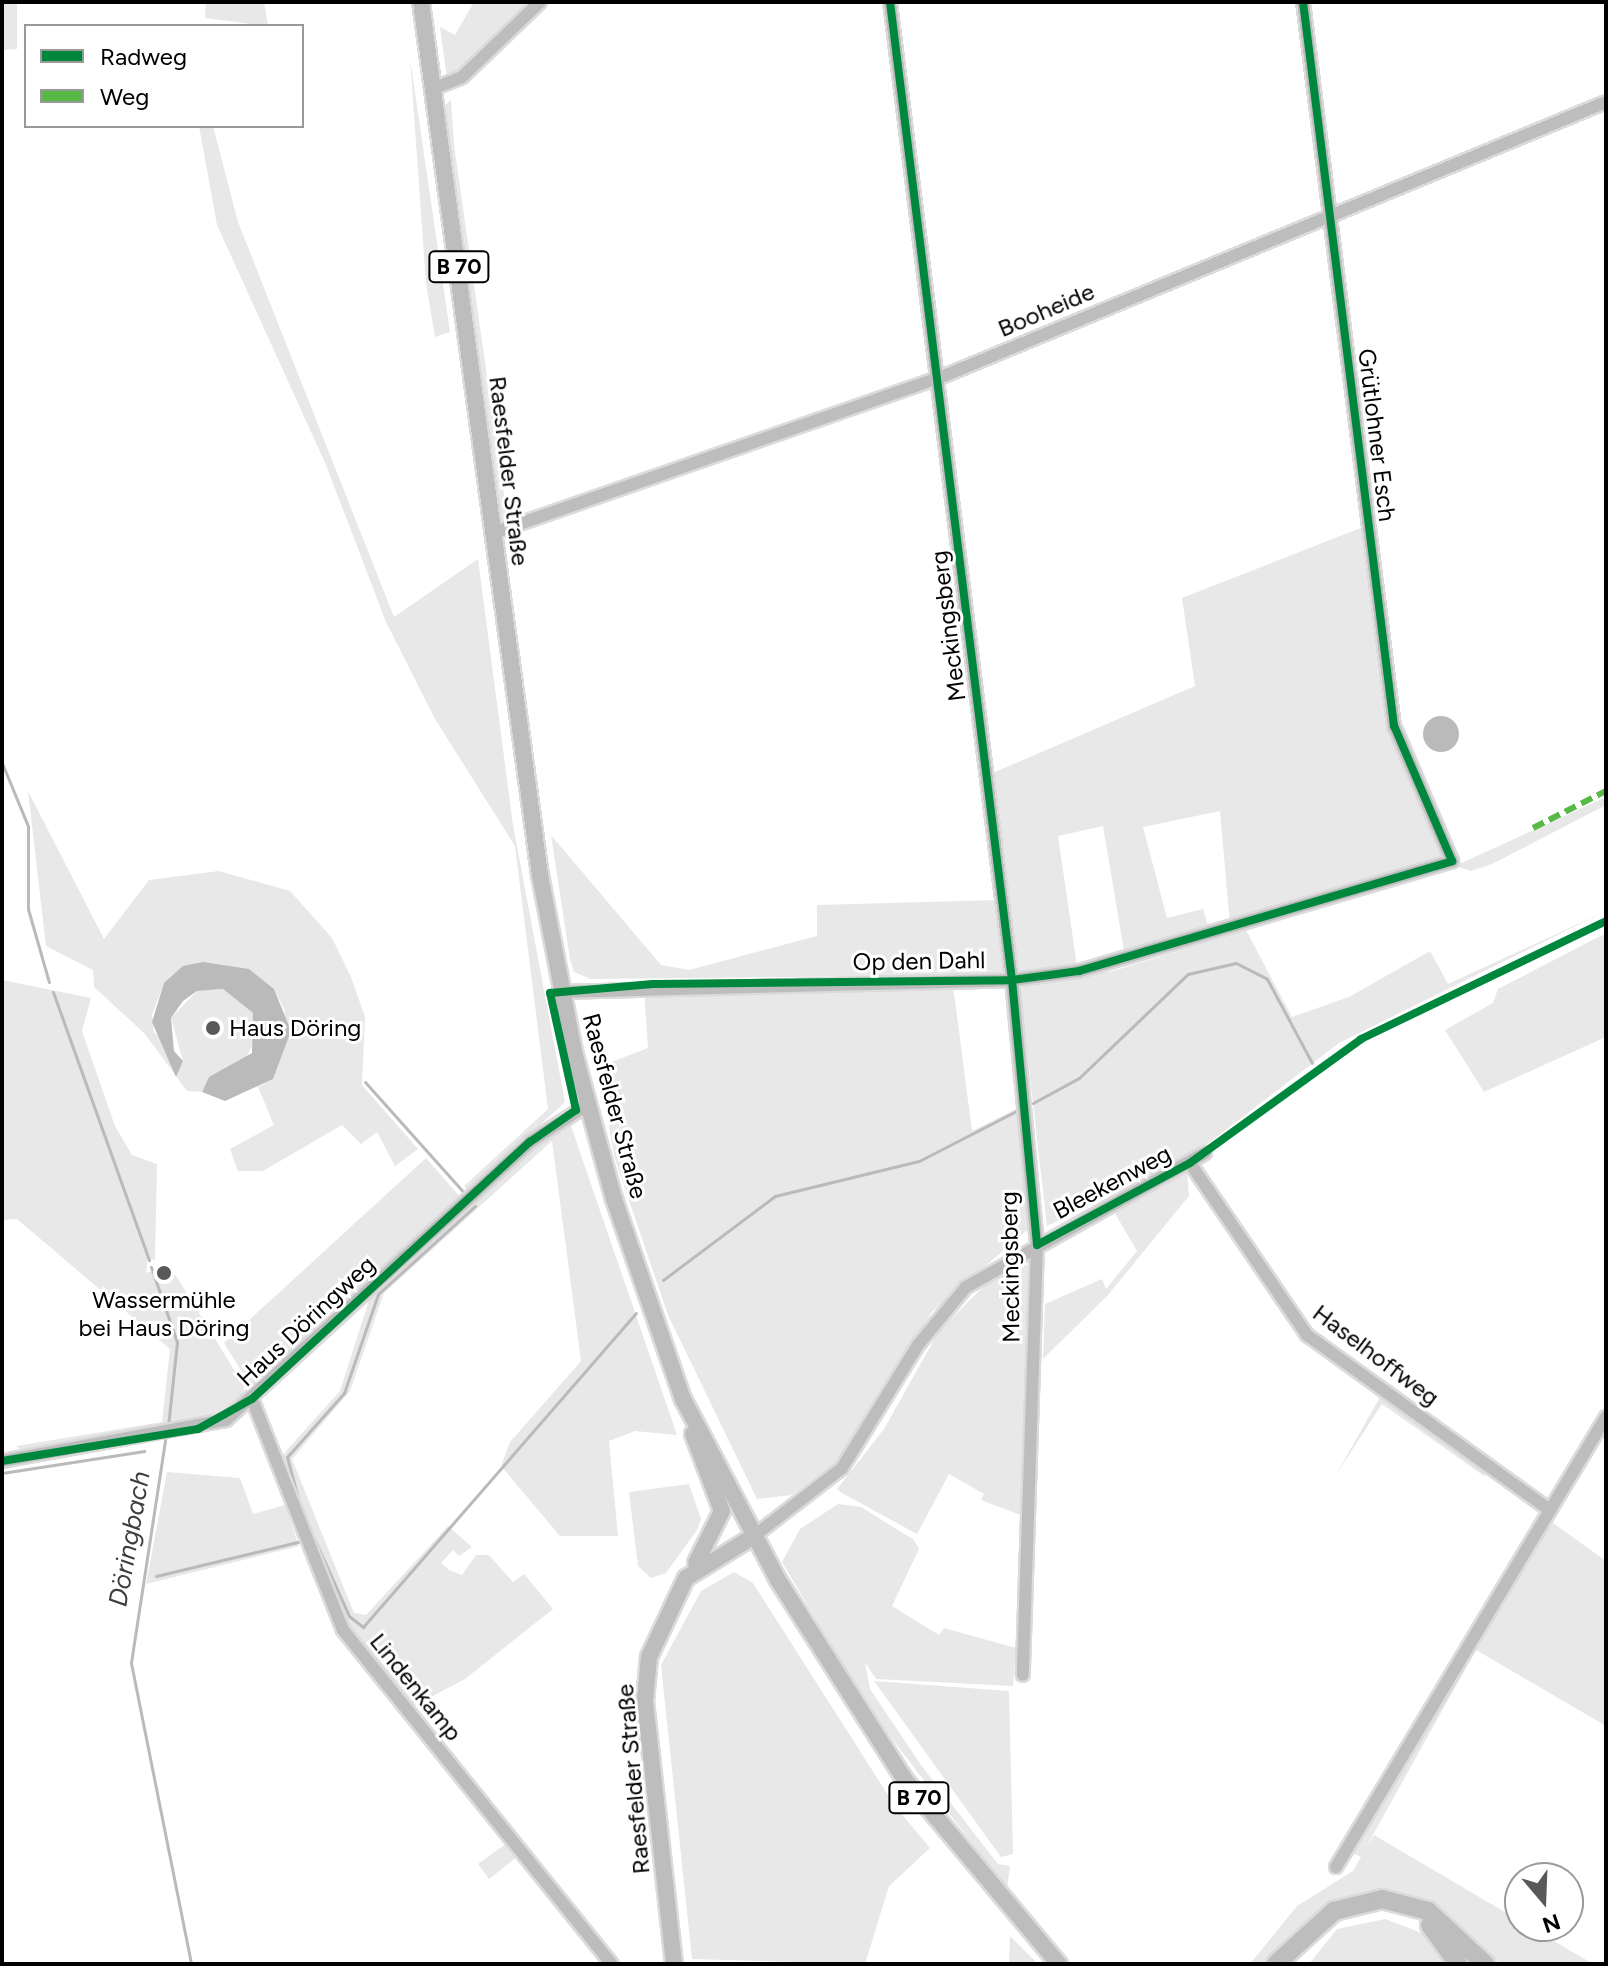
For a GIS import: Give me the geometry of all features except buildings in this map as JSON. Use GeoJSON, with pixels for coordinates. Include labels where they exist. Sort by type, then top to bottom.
{"type":"FeatureCollection","features":[{"type":"Feature","properties":{"kind":"highway"},"geometry":{"type":"LineString","coordinates":[[1276,1964],[1334,1911],[1382,1899],[1428,1911],[1485,1964]]}},
{"type":"Feature","properties":{"kind":"highway"},"geometry":{"type":"LineString","coordinates":[[1286,1964],[1334,1919],[1383,1908],[1423,1920],[1458,1964]]}},
{"type":"Feature","properties":{"kind":"main road","name":"Raesfelder Straße"},"geometry":{"type":"LineString","coordinates":[[421,2],[493,533],[561,992],[587,1105],[683,1399],[754,1536],[686,1578],[660,1624],[646,1678],[674,1964]]}},
{"type":"Feature","properties":{"kind":"main road"},"geometry":{"type":"LineString","coordinates":[[683,1399],[722,1511],[686,1578]]}},
{"type":"Feature","properties":{"kind":"main road","name":"B 70"},"geometry":{"type":"LineString","coordinates":[[754,1536],[905,1780],[1059,1964]]}},
{"type":"Feature","properties":{"kind":"street"},"geometry":{"type":"LineString","coordinates":[[435,88],[462,77],[540,2]]}},
{"type":"Feature","properties":{"kind":"street","name":"Meckingsberg"},"geometry":{"type":"LineString","coordinates":[[890,2],[1012,980],[1037,1245],[1023,1675]]}},
{"type":"Feature","properties":{"kind":"street","name":"Grütlohner Esch"},"geometry":{"type":"LineString","coordinates":[[1303,2],[1394,726],[1452,861]]}},
{"type":"Feature","properties":{"kind":"street","name":"Booheide"},"geometry":{"type":"LineString","coordinates":[[493,533],[939,378],[1606,102]]}},
{"type":"Feature","properties":{"kind":"street","name":"Op den Dahl"},"geometry":{"type":"LineString","coordinates":[[561,992],[1012,980],[1109,967],[1452,861]]}},
{"type":"Feature","properties":{"kind":"street","name":"Haus Döringweg"},"geometry":{"type":"LineString","coordinates":[[2,1461],[212,1425],[252,1399],[530,1142],[587,1105]]}},
{"type":"Feature","properties":{"kind":"street","name":"Bleekenweg"},"geometry":{"type":"LineString","coordinates":[[754,1536],[842,1468],[952,1301],[1037,1245],[1205,1153]]}},
{"type":"Feature","properties":{"kind":"street","name":"Haselhoffweg"},"geometry":{"type":"LineString","coordinates":[[1190,1163],[1307,1335],[1547,1508]]}},
{"type":"Feature","properties":{"kind":"street","name":"Lindenkamp"},"geometry":{"type":"LineString","coordinates":[[252,1399],[343,1630],[612,1964]]}},
{"type":"Feature","properties":{"kind":"street"},"geometry":{"type":"LineString","coordinates":[[1336,1867],[1547,1508],[1606,1417]]}},
{"type":"Feature","properties":{"kind":"shaded area"},"geometry":{"type":"Polygon","coordinates":[[[2,2],[17,4],[17,49],[2,50],[2,2]]]}},
{"type":"Feature","properties":{"kind":"shaded area"},"geometry":{"type":"Polygon","coordinates":[[[206,2],[264,2],[268,24],[252,24],[205,18],[206,2]]]}},
{"type":"Feature","properties":{"kind":"shaded area"},"geometry":{"type":"Polygon","coordinates":[[[474,2],[533,2],[447,79],[440,27],[455,35],[474,2]]]}},
{"type":"Feature","properties":{"kind":"shaded area"},"geometry":{"type":"Polygon","coordinates":[[[410,58],[450,332],[435,337],[426,284],[410,58]]]}},
{"type":"Feature","properties":{"kind":"shaded area"},"geometry":{"type":"Polygon","coordinates":[[[451,100],[454,145],[508,523],[498,519],[474,353],[444,106],[451,100]]]}},
{"type":"Feature","properties":{"kind":"shaded area"},"geometry":{"type":"Polygon","coordinates":[[[199,128],[214,128],[238,222],[394,617],[478,559],[513,825],[565,1102],[469,1191],[464,1186],[548,1109],[515,846],[435,719],[386,622],[326,465],[217,225],[199,128]]]}},
{"type":"Feature","properties":{"kind":"shaded area"},"geometry":{"type":"Polygon","coordinates":[[[1363,527],[1389,727],[1444,853],[1440,860],[1230,925],[1220,811],[1143,827],[1167,918],[1203,909],[1210,932],[1125,957],[1103,826],[1058,836],[1077,966],[1023,973],[1016,967],[988,775],[1195,686],[1182,598],[1363,527]]]}},
{"type":"Feature","properties":{"kind":"shaded area"},"geometry":{"type":"Polygon","coordinates":[[[1441,716],[1454,721],[1459,734],[1454,747],[1441,752],[1428,747],[1423,734],[1428,721],[1441,716]]]}},
{"type":"Feature","properties":{"kind":"shaded area"},"geometry":{"type":"Polygon","coordinates":[[[28,791],[104,939],[149,880],[219,871],[290,891],[332,938],[351,977],[365,1017],[362,1085],[418,1149],[395,1166],[377,1132],[361,1144],[342,1125],[263,1171],[238,1171],[230,1149],[274,1125],[258,1087],[273,1079],[285,1011],[274,989],[249,969],[164,983],[152,1015],[154,1032],[183,1061],[171,1018],[197,991],[223,989],[253,1013],[255,1039],[243,1065],[209,1077],[202,1092],[187,1091],[145,1034],[94,987],[93,970],[46,946],[28,791]]]}},
{"type":"Feature","properties":{"kind":"shaded area"},"geometry":{"type":"Polygon","coordinates":[[[1606,797],[1606,805],[1492,864],[1471,871],[1455,866],[1606,797]]]}},
{"type":"Feature","properties":{"kind":"shaded area"},"geometry":{"type":"Polygon","coordinates":[[[551,835],[661,965],[689,970],[817,936],[817,905],[998,900],[1006,968],[999,975],[591,979],[574,972],[570,959],[551,835]]]}},
{"type":"Feature","properties":{"kind":"shaded area"},"geometry":{"type":"Polygon","coordinates":[[[1606,911],[1339,1043],[1193,1155],[1047,1226],[1020,990],[1026,983],[1113,971],[1246,930],[1292,1017],[1349,997],[1430,951],[1448,984],[1606,911]]]}},
{"type":"Feature","properties":{"kind":"shaded area"},"geometry":{"type":"Polygon","coordinates":[[[1606,933],[1606,1037],[1484,1092],[1445,1030],[1493,1003],[1498,989],[1606,933]]]}},
{"type":"Feature","properties":{"kind":"shaded area"},"geometry":{"type":"Polygon","coordinates":[[[203,962],[249,969],[274,989],[291,1031],[273,1079],[225,1101],[202,1092],[209,1077],[252,1053],[253,1013],[223,989],[197,991],[183,1001],[171,1018],[174,1051],[183,1061],[176,1077],[152,1022],[164,983],[183,966],[203,962]]]}},
{"type":"Feature","properties":{"kind":"shaded area"},"geometry":{"type":"Polygon","coordinates":[[[2,980],[91,998],[82,1031],[115,1126],[132,1155],[157,1164],[155,1260],[148,1258],[146,1273],[157,1270],[162,1280],[175,1274],[244,1386],[244,1396],[209,1420],[24,1452],[16,1446],[162,1422],[170,1349],[17,1219],[2,1220],[2,980]]]}},
{"type":"Feature","properties":{"kind":"shaded area"},"geometry":{"type":"Polygon","coordinates":[[[953,985],[972,1131],[1020,1107],[1033,1225],[932,1312],[837,1461],[792,1495],[757,1499],[668,1315],[615,1159],[598,1067],[648,1048],[644,990],[953,985]]]}},
{"type":"Feature","properties":{"kind":"shaded area"},"geometry":{"type":"Polygon","coordinates":[[[570,1123],[677,1435],[635,1431],[609,1441],[618,1536],[560,1536],[501,1466],[510,1442],[581,1361],[552,1141],[384,1293],[350,1391],[292,1459],[354,1613],[366,1615],[448,1526],[472,1547],[459,1556],[453,1550],[441,1563],[449,1570],[462,1575],[476,1555],[489,1555],[513,1582],[524,1574],[553,1609],[465,1679],[410,1708],[342,1618],[279,1459],[340,1391],[370,1297],[545,1137],[570,1123]]]}},
{"type":"Feature","properties":{"kind":"shaded area"},"geometry":{"type":"Polygon","coordinates":[[[426,1158],[461,1198],[257,1384],[248,1382],[224,1343],[426,1158]]]}},
{"type":"Feature","properties":{"kind":"shaded area"},"geometry":{"type":"Polygon","coordinates":[[[1187,1170],[1189,1196],[1108,1295],[1043,1359],[1045,1304],[1102,1279],[1106,1289],[1137,1251],[1113,1210],[1187,1170]]]}},
{"type":"Feature","properties":{"kind":"shaded area"},"geometry":{"type":"Polygon","coordinates":[[[1022,1262],[1032,1269],[1023,1516],[981,1500],[984,1494],[949,1474],[917,1534],[842,1493],[837,1489],[884,1429],[939,1331],[990,1280],[1022,1262]]]}},
{"type":"Feature","properties":{"kind":"shaded area"},"geometry":{"type":"Polygon","coordinates":[[[1380,1397],[1485,1473],[1484,1476],[1382,1404],[1336,1475],[1380,1397]]]}},
{"type":"Feature","properties":{"kind":"shaded area"},"geometry":{"type":"Polygon","coordinates":[[[167,1472],[240,1478],[253,1514],[285,1505],[299,1546],[146,1584],[167,1472]]]}},
{"type":"Feature","properties":{"kind":"shaded area"},"geometry":{"type":"Polygon","coordinates":[[[689,1484],[701,1519],[697,1530],[666,1573],[651,1578],[638,1566],[629,1492],[689,1484]]]}},
{"type":"Feature","properties":{"kind":"shaded area"},"geometry":{"type":"Polygon","coordinates":[[[838,1504],[861,1507],[914,1540],[919,1549],[892,1606],[939,1635],[944,1628],[1016,1648],[1013,1686],[876,1679],[865,1662],[870,1689],[921,1765],[998,1864],[1010,1866],[1007,1889],[867,1706],[782,1562],[800,1529],[838,1504]]]}},
{"type":"Feature","properties":{"kind":"shaded area"},"geometry":{"type":"Polygon","coordinates":[[[1549,1520],[1606,1561],[1606,1726],[1476,1650],[1365,1849],[1374,1835],[1504,1912],[1504,1942],[1556,1942],[1593,1964],[1500,1964],[1440,1912],[1391,1893],[1329,1908],[1267,1964],[1250,1964],[1297,1906],[1353,1871],[1361,1857],[1354,1854],[1549,1520]]]}},
{"type":"Feature","properties":{"kind":"shaded area"},"geometry":{"type":"Polygon","coordinates":[[[734,1572],[753,1583],[895,1806],[930,1848],[889,1886],[865,1964],[692,1959],[661,1665],[701,1591],[734,1572]]]}},
{"type":"Feature","properties":{"kind":"shaded area"},"geometry":{"type":"Polygon","coordinates":[[[874,1681],[1009,1691],[1013,1854],[1001,1857],[874,1681]]]}},
{"type":"Feature","properties":{"kind":"shaded area"},"geometry":{"type":"Polygon","coordinates":[[[507,1843],[517,1857],[489,1879],[478,1864],[507,1843]]]}},
{"type":"Feature","properties":{"kind":"shaded area"},"geometry":{"type":"Polygon","coordinates":[[[1385,1919],[1427,1935],[1445,1964],[1309,1964],[1337,1929],[1385,1919]]]}},
{"type":"Feature","properties":{"kind":"shaded area"},"geometry":{"type":"Polygon","coordinates":[[[1010,1936],[1038,1964],[1009,1964],[1010,1936]]]}},
{"type":"Feature","properties":{"kind":"waterway","name":"Döringbach"},"geometry":{"type":"LineString","coordinates":[[2,763],[28,826],[28,909],[49,982]]}},
{"type":"Feature","properties":{"kind":"waterway"},"geometry":{"type":"LineString","coordinates":[[1033,1103],[1079,1078],[1188,974],[1236,963],[1267,979],[1312,1063]]}},
{"type":"Feature","properties":{"kind":"waterway","name":"Döringbach"},"geometry":{"type":"LineString","coordinates":[[53,992],[149,1260]]}},
{"type":"Feature","properties":{"kind":"waterway"},"geometry":{"type":"LineString","coordinates":[[365,1082],[465,1194]]}},
{"type":"Feature","properties":{"kind":"waterway"},"geometry":{"type":"LineString","coordinates":[[663,1280],[775,1196],[919,1161],[1020,1109]]}},
{"type":"Feature","properties":{"kind":"waterway"},"geometry":{"type":"LineString","coordinates":[[309,1539],[287,1457],[344,1393],[378,1294],[475,1206]]}},
{"type":"Feature","properties":{"kind":"waterway","name":"Döringbach"},"geometry":{"type":"LineString","coordinates":[[151,1267],[177,1342],[168,1426]]}},
{"type":"Feature","properties":{"kind":"waterway"},"geometry":{"type":"LineString","coordinates":[[314,1538],[349,1616],[363,1627],[636,1313]]}},
{"type":"Feature","properties":{"kind":"waterway","name":"Döringbach"},"geometry":{"type":"LineString","coordinates":[[166,1434],[131,1663],[191,1964]]}},
{"type":"Feature","properties":{"kind":"waterway"},"geometry":{"type":"LineString","coordinates":[[2,1473],[144,1451]]}},
{"type":"Feature","properties":{"kind":"waterway"},"geometry":{"type":"LineString","coordinates":[[156,1576],[302,1541]]}},
{"type":"Feature","properties":{"kind":"marked path"},"geometry":{"type":"LineString","coordinates":[[1533,828],[1606,791]]}},
{"type":"Feature","properties":{"kind":"cycle path"},"geometry":{"type":"LineString","coordinates":[[890,2],[1012,980],[1037,1245],[1190,1163],[1361,1039],[1606,921]]}},
{"type":"Feature","properties":{"kind":"cycle path"},"geometry":{"type":"LineString","coordinates":[[2,1461],[198,1429],[252,1399],[530,1142],[576,1110],[550,993],[653,984],[1012,980],[1079,971],[1452,861],[1394,726],[1303,2]]}},
{"type":"Feature","properties":{"kind":"place","name":"Haus Döring"},"geometry":{"type":"Point","coordinates":[213,1028]}},
{"type":"Feature","properties":{"kind":"place","name":"Wassermühle bei Haus Döring"},"geometry":{"type":"Point","coordinates":[164,1273]}}]}
